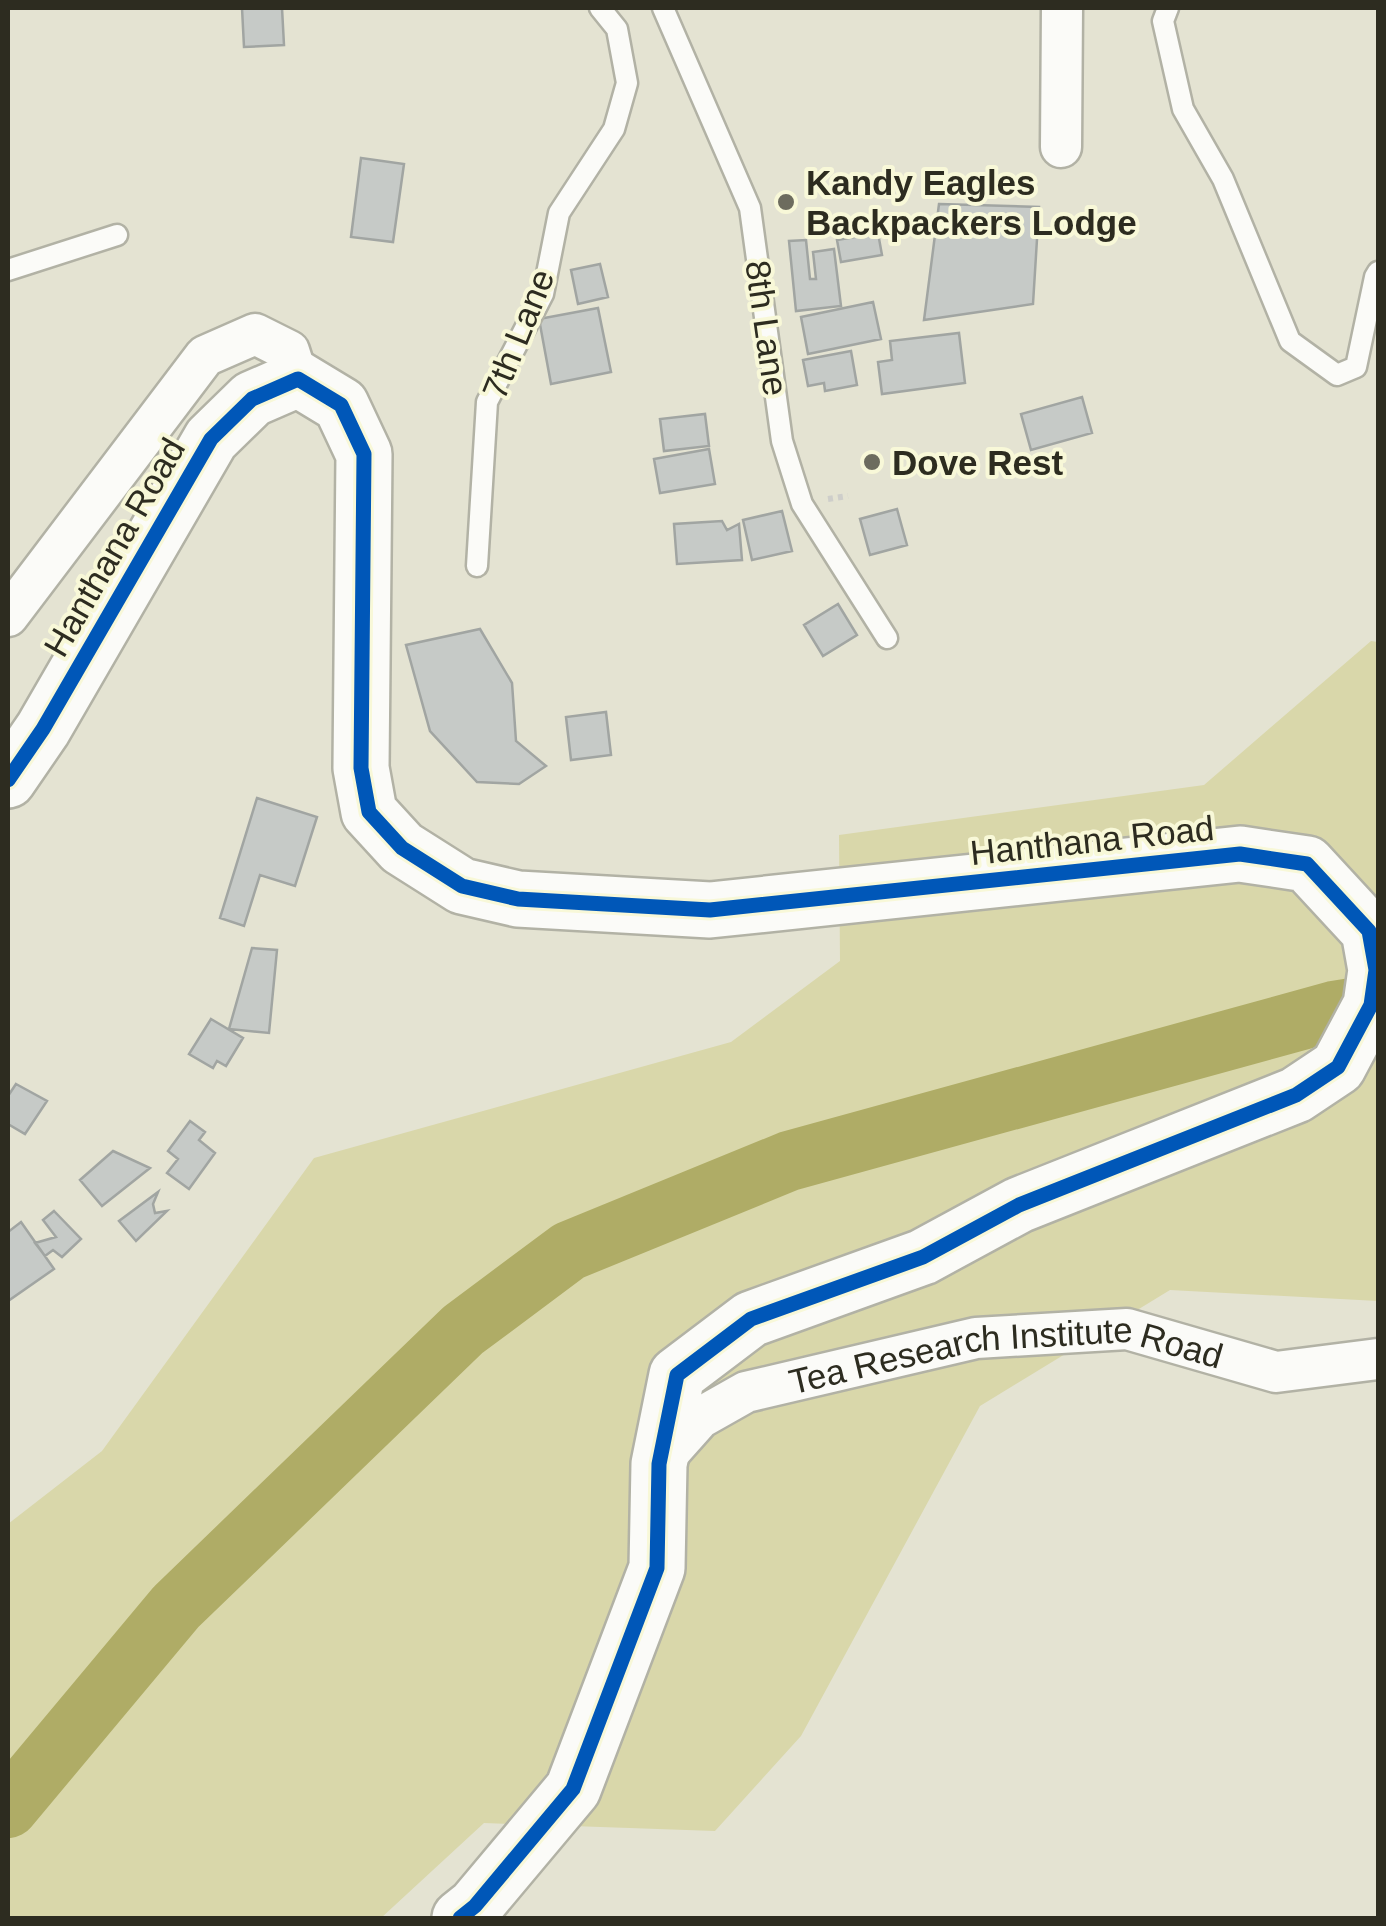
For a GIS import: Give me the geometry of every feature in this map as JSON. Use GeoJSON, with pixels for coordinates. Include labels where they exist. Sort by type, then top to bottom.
{"type":"FeatureCollection","features":[{"type":"Feature","properties":{"kind":"street"},"geometry":{"type":"LineString","coordinates":[[1061,147],[1062,8]]}},
{"type":"Feature","properties":{"kind":"street"},"geometry":{"type":"LineString","coordinates":[[8,616],[205,356],[255,334],[289,351],[298,379]]}},
{"type":"Feature","properties":{"kind":"street","name":"Hanthana Road"},"geometry":{"type":"LineString","coordinates":[[8,780],[43,729],[211,439],[252,399],[298,379],[341,405],[364,454],[361,768],[369,812],[402,848],[462,886],[518,900],[710,910],[1240,854],[1308,864],[1369,931],[1376,970],[1371,1005],[1338,1067],[1296,1095],[1019,1205],[924,1258],[750,1319],[677,1375],[658,1464],[657,1568],[573,1789],[475,1906],[460,1918]]}},
{"type":"Feature","properties":{"kind":"street","name":"Tea Research Institute Road"},"geometry":{"type":"LineString","coordinates":[[658,1464],[700,1418],[746,1392],[976,1338],[1127,1328],[1276,1372],[1378,1359]]}},
{"type":"Feature","properties":{"kind":"lane","name":"7th Lane"},"geometry":{"type":"LineString","coordinates":[[477,566],[487,402],[543,294],[559,213],[614,129],[627,83],[617,29],[600,8]]}},
{"type":"Feature","properties":{"kind":"lane","name":"8th Lane"},"geometry":{"type":"LineString","coordinates":[[663,8],[750,208],[782,441],[802,504],[887,638]]}},
{"type":"Feature","properties":{"kind":"lane"},"geometry":{"type":"LineString","coordinates":[[1168,8],[1163,21],[1183,109],[1224,179],[1290,341],[1337,375],[1356,366],[1378,272]]}},
{"type":"Feature","properties":{"kind":"lane"},"geometry":{"type":"LineString","coordinates":[[8,270],[117,235]]}},
{"type":"Feature","properties":{"kind":"shaded area"},"geometry":{"type":"Polygon","coordinates":[[[1371,641],[1378,642],[1378,1301],[1170,1290],[980,1406],[801,1736],[715,1831],[484,1823],[381,1918],[8,1918],[8,1524],[102,1451],[314,1158],[731,1042],[840,961],[839,835],[1204,785],[1371,641]]]}},
{"type":"Feature","properties":{"kind":"building"},"geometry":{"type":"Polygon","coordinates":[[[242,8],[282,8],[284,45],[244,47],[242,8]]]}},
{"type":"Feature","properties":{"kind":"building"},"geometry":{"type":"Polygon","coordinates":[[[361,158],[404,164],[393,242],[351,237],[361,158]]]}},
{"type":"Feature","properties":{"kind":"building"},"geometry":{"type":"Polygon","coordinates":[[[939,204],[1039,207],[1033,304],[924,320],[939,204]]]}},
{"type":"Feature","properties":{"kind":"building"},"geometry":{"type":"Polygon","coordinates":[[[878,233],[882,255],[841,262],[837,240],[878,233]]]}},
{"type":"Feature","properties":{"kind":"building"},"geometry":{"type":"Polygon","coordinates":[[[806,240],[810,279],[816,279],[813,252],[834,249],[841,306],[796,311],[789,241],[806,240]]]}},
{"type":"Feature","properties":{"kind":"building"},"geometry":{"type":"Polygon","coordinates":[[[600,264],[608,297],[578,304],[571,270],[600,264]]]}},
{"type":"Feature","properties":{"kind":"building"},"geometry":{"type":"Polygon","coordinates":[[[873,302],[881,339],[808,354],[801,317],[873,302]]]}},
{"type":"Feature","properties":{"kind":"building"},"geometry":{"type":"Polygon","coordinates":[[[598,308],[611,372],[551,384],[539,319],[598,308]]]}},
{"type":"Feature","properties":{"kind":"building"},"geometry":{"type":"Polygon","coordinates":[[[959,333],[965,383],[882,394],[878,362],[892,360],[890,341],[959,333]]]}},
{"type":"Feature","properties":{"kind":"building"},"geometry":{"type":"Polygon","coordinates":[[[851,351],[857,385],[825,391],[824,383],[808,386],[803,360],[851,351]]]}},
{"type":"Feature","properties":{"kind":"building"},"geometry":{"type":"Polygon","coordinates":[[[1082,397],[1092,433],[1031,450],[1021,414],[1082,397]]]}},
{"type":"Feature","properties":{"kind":"building"},"geometry":{"type":"Polygon","coordinates":[[[705,414],[709,446],[664,451],[660,419],[705,414]]]}},
{"type":"Feature","properties":{"kind":"building"},"geometry":{"type":"Polygon","coordinates":[[[709,449],[715,484],[660,493],[654,459],[709,449]]]}},
{"type":"Feature","properties":{"kind":"building"},"geometry":{"type":"Polygon","coordinates":[[[897,509],[907,545],[870,555],[860,519],[897,509]]]}},
{"type":"Feature","properties":{"kind":"building"},"geometry":{"type":"Polygon","coordinates":[[[782,511],[792,551],[752,560],[743,520],[782,511]]]}},
{"type":"Feature","properties":{"kind":"building"},"geometry":{"type":"Polygon","coordinates":[[[722,521],[727,530],[739,524],[742,560],[677,564],[674,524],[722,521]]]}},
{"type":"Feature","properties":{"kind":"building"},"geometry":{"type":"Polygon","coordinates":[[[838,604],[857,635],[823,656],[804,625],[838,604]]]}},
{"type":"Feature","properties":{"kind":"building"},"geometry":{"type":"Polygon","coordinates":[[[480,629],[512,683],[516,741],[546,766],[519,784],[477,782],[430,731],[406,645],[480,629]]]}},
{"type":"Feature","properties":{"kind":"building"},"geometry":{"type":"Polygon","coordinates":[[[606,712],[611,755],[571,760],[566,717],[606,712]]]}},
{"type":"Feature","properties":{"kind":"building"},"geometry":{"type":"Polygon","coordinates":[[[257,798],[317,817],[295,886],[260,875],[244,926],[220,918],[257,798]]]}},
{"type":"Feature","properties":{"kind":"building"},"geometry":{"type":"Polygon","coordinates":[[[252,948],[277,950],[269,1033],[229,1029],[252,948]]]}},
{"type":"Feature","properties":{"kind":"building"},"geometry":{"type":"Polygon","coordinates":[[[211,1019],[243,1038],[226,1066],[217,1061],[213,1068],[189,1054],[211,1019]]]}},
{"type":"Feature","properties":{"kind":"building"},"geometry":{"type":"Polygon","coordinates":[[[16,1084],[47,1101],[25,1134],[8,1124],[8,1096],[16,1084]]]}},
{"type":"Feature","properties":{"kind":"building"},"geometry":{"type":"Polygon","coordinates":[[[190,1121],[205,1132],[199,1140],[215,1153],[189,1189],[167,1173],[178,1159],[168,1151],[190,1121]]]}},
{"type":"Feature","properties":{"kind":"building"},"geometry":{"type":"Polygon","coordinates":[[[113,1151],[150,1168],[102,1206],[80,1180],[113,1151]]]}},
{"type":"Feature","properties":{"kind":"building"},"geometry":{"type":"Polygon","coordinates":[[[158,1192],[153,1204],[155,1213],[167,1211],[136,1241],[119,1221],[158,1192]]]}},
{"type":"Feature","properties":{"kind":"building"},"geometry":{"type":"Polygon","coordinates":[[[54,1211],[81,1239],[62,1257],[53,1250],[45,1256],[35,1243],[56,1237],[43,1220],[54,1211]]]}},
{"type":"Feature","properties":{"kind":"building"},"geometry":{"type":"Polygon","coordinates":[[[21,1222],[54,1269],[8,1301],[8,1232],[21,1222]]]}},
{"type":"Feature","properties":{"kind":"waterway"},"geometry":{"type":"LineString","coordinates":[[8,1808],[176,1607],[463,1330],[569,1251],[789,1161],[1334,1011],[1378,1004]]}},
{"type":"Feature","properties":{"kind":"cycle path"},"geometry":{"type":"LineString","coordinates":[[8,780],[43,729],[211,439],[252,399],[298,379],[341,405],[364,454],[361,768],[369,812],[402,848],[462,886],[518,899],[710,910],[1240,854],[1307,864],[1369,931],[1376,970],[1371,1005],[1338,1067],[1296,1095],[1019,1205],[923,1257],[751,1319],[677,1375],[659,1464],[657,1568],[573,1789],[475,1906],[460,1918]]}},
{"type":"Feature","properties":{"kind":"place","name":"Kandy Eagles Backpackers Lodge"},"geometry":{"type":"Point","coordinates":[786,202]}},
{"type":"Feature","properties":{"kind":"place","name":"Dove Rest"},"geometry":{"type":"Point","coordinates":[872,462]}}]}
